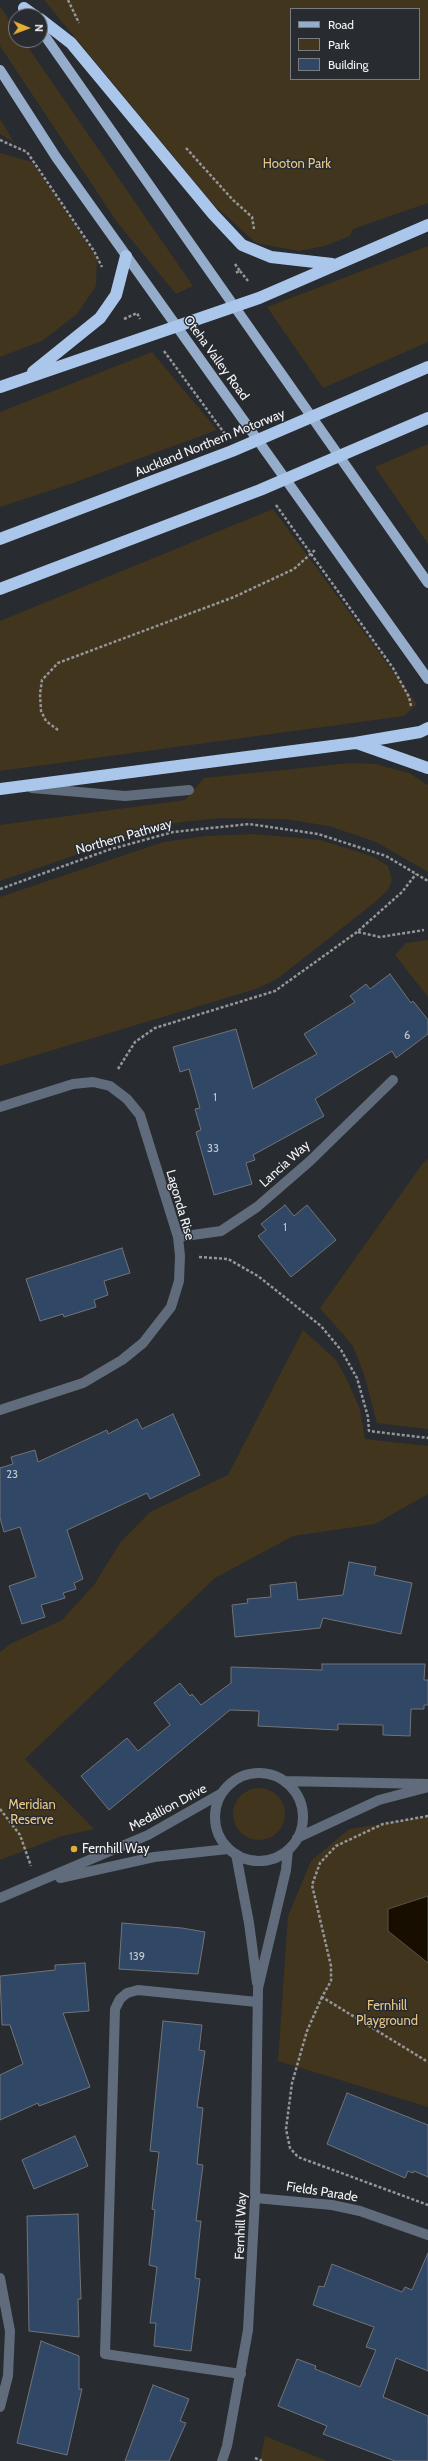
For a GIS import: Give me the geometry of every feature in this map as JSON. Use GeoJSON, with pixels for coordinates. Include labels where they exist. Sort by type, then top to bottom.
{"type":"FeatureCollection","features":[{"type":"Feature","properties":{"kind":"highway"},"geometry":{"type":"LineString","coordinates":[[48,25],[71,43],[213,214],[242,245],[271,257],[333,265]]}},
{"type":"Feature","properties":{"kind":"highway"},"geometry":{"type":"LineString","coordinates":[[0,388],[25,378],[234,307],[428,225]]}},
{"type":"Feature","properties":{"kind":"highway"},"geometry":{"type":"LineString","coordinates":[[25,378],[100,318],[116,295],[126,256]]}},
{"type":"Feature","properties":{"kind":"highway","name":"Auckland Northern Motorway"},"geometry":{"type":"LineString","coordinates":[[0,539],[231,446],[335,407],[428,367]]}},
{"type":"Feature","properties":{"kind":"highway"},"geometry":{"type":"LineString","coordinates":[[0,589],[260,490],[428,418]]}},
{"type":"Feature","properties":{"kind":"highway"},"geometry":{"type":"LineString","coordinates":[[0,789],[355,743],[420,732],[428,728]]}},
{"type":"Feature","properties":{"kind":"highway"},"geometry":{"type":"LineString","coordinates":[[355,743],[428,768]]}},
{"type":"Feature","properties":{"kind":"main road"},"geometry":{"type":"LineString","coordinates":[[48,40],[428,583]]}},
{"type":"Feature","properties":{"kind":"main road","name":"Oteha Valley Road"},"geometry":{"type":"LineString","coordinates":[[0,70],[56,157],[428,679]]}},
{"type":"Feature","properties":{"kind":"street"},"geometry":{"type":"LineString","coordinates":[[17,787],[125,796],[189,790]]}},
{"type":"Feature","properties":{"kind":"street","name":"Lancia Way"},"geometry":{"type":"LineString","coordinates":[[178,1237],[221,1231],[257,1207],[310,1161],[393,1080]]}},
{"type":"Feature","properties":{"kind":"street"},"geometry":{"type":"LineString","coordinates":[[0,1107],[73,1084],[93,1082],[110,1086]]}},
{"type":"Feature","properties":{"kind":"street","name":"Lagonda Rise"},"geometry":{"type":"LineString","coordinates":[[0,1410],[84,1383],[122,1360],[143,1343],[171,1307],[179,1281],[180,1256],[178,1237],[140,1115],[127,1098],[110,1086]]}},
{"type":"Feature","properties":{"kind":"street"},"geometry":{"type":"LineString","coordinates":[[286,1781],[294,1791],[303,1814],[302,1826],[297,1838],[288,1850],[278,1856],[262,1861],[246,1859],[232,1851],[218,1834],[215,1809],[222,1793],[237,1778],[257,1772],[267,1773],[286,1781],[428,1784]]}},
{"type":"Feature","properties":{"kind":"street"},"geometry":{"type":"LineString","coordinates":[[297,1838],[379,1800],[428,1787]]}},
{"type":"Feature","properties":{"kind":"street","name":"Medallion Drive"},"geometry":{"type":"LineString","coordinates":[[0,1898],[148,1835],[222,1793]]}},
{"type":"Feature","properties":{"kind":"street","name":"Fernhill Way"},"geometry":{"type":"LineString","coordinates":[[222,2461],[227,2446],[248,2330],[255,2198],[258,1988],[286,1870],[288,1850]]}},
{"type":"Feature","properties":{"kind":"street","name":"Medallion Drive"},"geometry":{"type":"LineString","coordinates":[[37,1883],[154,1857],[232,1851]]}},
{"type":"Feature","properties":{"kind":"street","name":"Fernhill Way"},"geometry":{"type":"LineString","coordinates":[[232,1851],[249,1923],[258,1988]]}},
{"type":"Feature","properties":{"kind":"street"},"geometry":{"type":"LineString","coordinates":[[241,2374],[105,2354],[115,2009],[120,1999],[127,1993],[138,1990],[257,2002]]}},
{"type":"Feature","properties":{"kind":"street","name":"Fields Parade"},"geometry":{"type":"LineString","coordinates":[[255,2198],[280,2199],[332,2205],[360,2211],[428,2235]]}},
{"type":"Feature","properties":{"kind":"street"},"geometry":{"type":"LineString","coordinates":[[0,2278],[10,2331],[8,2376],[0,2407]]}},
{"type":"Feature","properties":{"kind":"path"},"geometry":{"type":"LineString","coordinates":[[0,140],[27,152],[94,251],[102,270]]}},
{"type":"Feature","properties":{"kind":"path"},"geometry":{"type":"LineString","coordinates":[[240,271],[251,286]]}},
{"type":"Feature","properties":{"kind":"path"},"geometry":{"type":"LineString","coordinates":[[163,350],[231,446]]}},
{"type":"Feature","properties":{"kind":"path"},"geometry":{"type":"LineString","coordinates":[[275,504],[393,668],[409,697],[411,706]]}},
{"type":"Feature","properties":{"kind":"path"},"geometry":{"type":"LineString","coordinates":[[58,730],[46,721],[41,711],[40,694],[42,680],[58,663],[234,597],[294,569],[328,538]]}},
{"type":"Feature","properties":{"kind":"path","name":"Northern Pathway"},"geometry":{"type":"LineString","coordinates":[[0,889],[108,850],[173,832],[249,824],[318,834],[386,856],[428,881]]}},
{"type":"Feature","properties":{"kind":"path"},"geometry":{"type":"LineString","coordinates":[[110,1086],[135,1042],[155,1028],[275,991],[357,932],[402,892],[416,874]]}},
{"type":"Feature","properties":{"kind":"path"},"geometry":{"type":"LineString","coordinates":[[357,932],[380,937],[424,930]]}},
{"type":"Feature","properties":{"kind":"path"},"geometry":{"type":"LineString","coordinates":[[180,1256],[228,1259],[258,1276],[321,1326],[341,1350],[356,1378],[368,1417],[369,1431],[428,1438]]}},
{"type":"Feature","properties":{"kind":"path"},"geometry":{"type":"LineString","coordinates":[[0,1809],[20,1835],[37,1883]]}},
{"type":"Feature","properties":{"kind":"path"},"geometry":{"type":"LineString","coordinates":[[428,1816],[383,1824],[363,1832],[336,1846],[320,1863],[312,1885],[331,1966],[331,1981],[322,1997],[308,2031],[292,2083],[286,2129],[290,2148],[298,2157],[428,2205]]}},
{"type":"Feature","properties":{"kind":"path"},"geometry":{"type":"LineString","coordinates":[[322,1997],[428,2062]]}},
{"type":"Feature","properties":{"kind":"path"},"geometry":{"type":"LineString","coordinates":[[256,2458],[262,2461]]}},
{"type":"Feature","properties":{"kind":"green space","name":"Hooton Park"},"geometry":{"type":"Polygon","coordinates":[[[44,0],[428,0],[428,203],[353,229],[350,236],[325,246],[299,251],[256,243],[212,203],[44,0]]]}},
{"type":"Feature","properties":{"kind":"green space"},"geometry":{"type":"Polygon","coordinates":[[[0,6],[8,18],[8,48],[29,48],[193,286],[176,294],[117,222],[0,46],[0,6]]]}},
{"type":"Feature","properties":{"kind":"green space"},"geometry":{"type":"Polygon","coordinates":[[[0,119],[14,142],[0,134],[0,119]]]}},
{"type":"Feature","properties":{"kind":"green space"},"geometry":{"type":"Polygon","coordinates":[[[0,153],[32,162],[97,258],[96,286],[77,314],[42,341],[0,357],[0,153]]]}},
{"type":"Feature","properties":{"kind":"green space"},"geometry":{"type":"Polygon","coordinates":[[[428,246],[428,342],[323,388],[267,307],[428,246]]]}},
{"type":"Feature","properties":{"kind":"green space"},"geometry":{"type":"Polygon","coordinates":[[[152,352],[217,430],[73,483],[0,507],[0,412],[152,352]]]}},
{"type":"Feature","properties":{"kind":"green space"},"geometry":{"type":"Polygon","coordinates":[[[428,444],[428,544],[375,467],[428,444]]]}},
{"type":"Feature","properties":{"kind":"green space"},"geometry":{"type":"Polygon","coordinates":[[[273,509],[417,704],[404,716],[0,771],[0,621],[273,509]]]}},
{"type":"Feature","properties":{"kind":"green space"},"geometry":{"type":"Polygon","coordinates":[[[351,763],[375,764],[409,773],[428,785],[428,872],[376,842],[329,826],[284,819],[219,818],[175,823],[143,832],[0,881],[0,825],[185,800],[204,778],[351,763]]]}},
{"type":"Feature","properties":{"kind":"green space"},"geometry":{"type":"Polygon","coordinates":[[[255,834],[321,840],[374,857],[388,866],[392,880],[388,890],[374,903],[277,979],[256,989],[0,1066],[0,897],[163,842],[206,836],[255,834]]]}},
{"type":"Feature","properties":{"kind":"green space"},"geometry":{"type":"Polygon","coordinates":[[[428,940],[428,997],[395,955],[406,943],[428,940]]]}},
{"type":"Feature","properties":{"kind":"green space"},"geometry":{"type":"Polygon","coordinates":[[[428,1159],[428,1429],[377,1423],[364,1374],[353,1346],[320,1308],[423,1163],[428,1159]]]}},
{"type":"Feature","properties":{"kind":"green space","name":"Meridian Reserve"},"geometry":{"type":"Polygon","coordinates":[[[303,1330],[336,1360],[360,1409],[365,1439],[428,1446],[428,1494],[375,1524],[293,1536],[215,1578],[25,1759],[94,1829],[62,1836],[0,1860],[0,1652],[10,1644],[62,1620],[94,1585],[120,1543],[150,1512],[228,1475],[303,1330]]]}},
{"type":"Feature","properties":{"kind":"green space"},"geometry":{"type":"Polygon","coordinates":[[[259,1788],[269,1790],[277,1796],[283,1804],[285,1814],[283,1824],[277,1832],[269,1838],[259,1840],[249,1838],[241,1832],[235,1824],[233,1814],[235,1804],[241,1796],[249,1790],[259,1788]]]}},
{"type":"Feature","properties":{"kind":"green space","name":"Fernhill Playground"},"geometry":{"type":"Polygon","coordinates":[[[428,1817],[428,2107],[278,2061],[288,1916],[311,1861],[349,1829],[428,1817]]]}},
{"type":"Feature","properties":{"kind":"green space"},"geometry":{"type":"Polygon","coordinates":[[[265,2436],[327,2461],[260,2461],[265,2436]]]}},
{"type":"Feature","properties":{"kind":"shaded area"},"geometry":{"type":"Polygon","coordinates":[[[428,1896],[428,1963],[388,1931],[388,1909],[428,1896]]]}},
{"type":"Feature","properties":{"kind":"building"},"geometry":{"type":"Polygon","coordinates":[[[390,974],[411,1003],[413,1001],[428,1020],[428,1034],[396,1058],[392,1051],[315,1099],[324,1116],[253,1155],[255,1160],[246,1163],[252,1184],[214,1195],[196,1132],[201,1130],[195,1109],[200,1108],[189,1069],[180,1072],[173,1047],[236,1029],[253,1089],[317,1054],[304,1034],[355,1002],[350,996],[366,984],[370,989],[390,974]]]}},
{"type":"Feature","properties":{"kind":"building"},"geometry":{"type":"Polygon","coordinates":[[[285,1205],[294,1216],[307,1205],[336,1240],[291,1277],[258,1236],[266,1230],[261,1224],[285,1205]]]}},
{"type":"Feature","properties":{"kind":"building"},"geometry":{"type":"Polygon","coordinates":[[[122,1248],[130,1273],[104,1281],[108,1295],[94,1300],[96,1307],[64,1317],[63,1314],[40,1321],[26,1279],[122,1248]]]}},
{"type":"Feature","properties":{"kind":"building"},"geometry":{"type":"Polygon","coordinates":[[[173,1414],[200,1475],[150,1499],[147,1493],[67,1530],[83,1579],[74,1583],[76,1589],[63,1593],[65,1598],[41,1605],[45,1617],[22,1624],[9,1586],[36,1577],[20,1527],[4,1532],[0,1518],[0,1468],[13,1464],[11,1457],[35,1450],[38,1462],[107,1430],[108,1434],[137,1419],[142,1429],[173,1414]]]}},
{"type":"Feature","properties":{"kind":"building"},"geometry":{"type":"Polygon","coordinates":[[[349,1562],[376,1567],[374,1575],[412,1583],[401,1634],[323,1618],[320,1628],[235,1637],[232,1605],[248,1603],[247,1599],[271,1597],[270,1585],[296,1582],[298,1600],[343,1595],[349,1562]]]}},
{"type":"Feature","properties":{"kind":"building"},"geometry":{"type":"Polygon","coordinates":[[[322,1664],[425,1664],[424,1680],[428,1680],[428,1705],[424,1705],[424,1709],[411,1709],[410,1736],[383,1735],[383,1725],[338,1724],[338,1730],[258,1726],[259,1711],[230,1710],[109,1810],[81,1776],[127,1738],[138,1751],[170,1725],[154,1703],[180,1683],[190,1696],[192,1694],[201,1705],[231,1683],[231,1667],[322,1670],[322,1664]]]}},
{"type":"Feature","properties":{"kind":"building"},"geometry":{"type":"Polygon","coordinates":[[[122,1923],[182,1928],[205,1932],[198,1974],[119,1969],[122,1923]]]}},
{"type":"Feature","properties":{"kind":"building"},"geometry":{"type":"Polygon","coordinates":[[[85,1963],[89,2011],[63,2013],[90,2087],[39,2106],[38,2103],[0,2120],[0,2075],[23,2064],[10,2025],[2,2025],[0,1976],[55,1970],[55,1965],[85,1963]]]}},
{"type":"Feature","properties":{"kind":"building"},"geometry":{"type":"Polygon","coordinates":[[[163,2021],[202,2025],[199,2050],[205,2051],[197,2107],[203,2108],[197,2164],[203,2165],[196,2221],[201,2221],[195,2278],[200,2279],[191,2351],[154,2346],[156,2323],[150,2323],[157,2267],[149,2265],[155,2210],[152,2209],[159,2152],[150,2151],[163,2021]]]}},
{"type":"Feature","properties":{"kind":"building"},"geometry":{"type":"Polygon","coordinates":[[[347,2093],[428,2125],[428,2177],[414,2171],[413,2173],[408,2171],[405,2178],[327,2144],[347,2093]]]}},
{"type":"Feature","properties":{"kind":"building"},"geometry":{"type":"Polygon","coordinates":[[[75,2136],[88,2166],[34,2189],[22,2160],[75,2136]]]}},
{"type":"Feature","properties":{"kind":"building"},"geometry":{"type":"Polygon","coordinates":[[[78,2214],[81,2299],[78,2299],[79,2337],[29,2331],[27,2216],[78,2214]]]}},
{"type":"Feature","properties":{"kind":"building"},"geometry":{"type":"Polygon","coordinates":[[[428,2253],[428,2371],[396,2358],[383,2397],[428,2416],[428,2461],[395,2461],[323,2434],[327,2426],[278,2406],[297,2359],[316,2366],[315,2369],[360,2387],[376,2350],[366,2347],[374,2327],[313,2305],[319,2286],[324,2287],[332,2264],[402,2292],[405,2287],[412,2290],[428,2253]]]}},
{"type":"Feature","properties":{"kind":"building"},"geometry":{"type":"Polygon","coordinates":[[[41,2341],[79,2356],[79,2389],[82,2389],[67,2455],[17,2443],[41,2341]]]}},
{"type":"Feature","properties":{"kind":"building"},"geometry":{"type":"Polygon","coordinates":[[[153,2385],[189,2399],[180,2421],[186,2423],[169,2461],[125,2461],[153,2385]]]}},
{"type":"Feature","properties":{"kind":"place","name":"Fernhill Way"},"geometry":{"type":"Point","coordinates":[74,1849]}}]}
